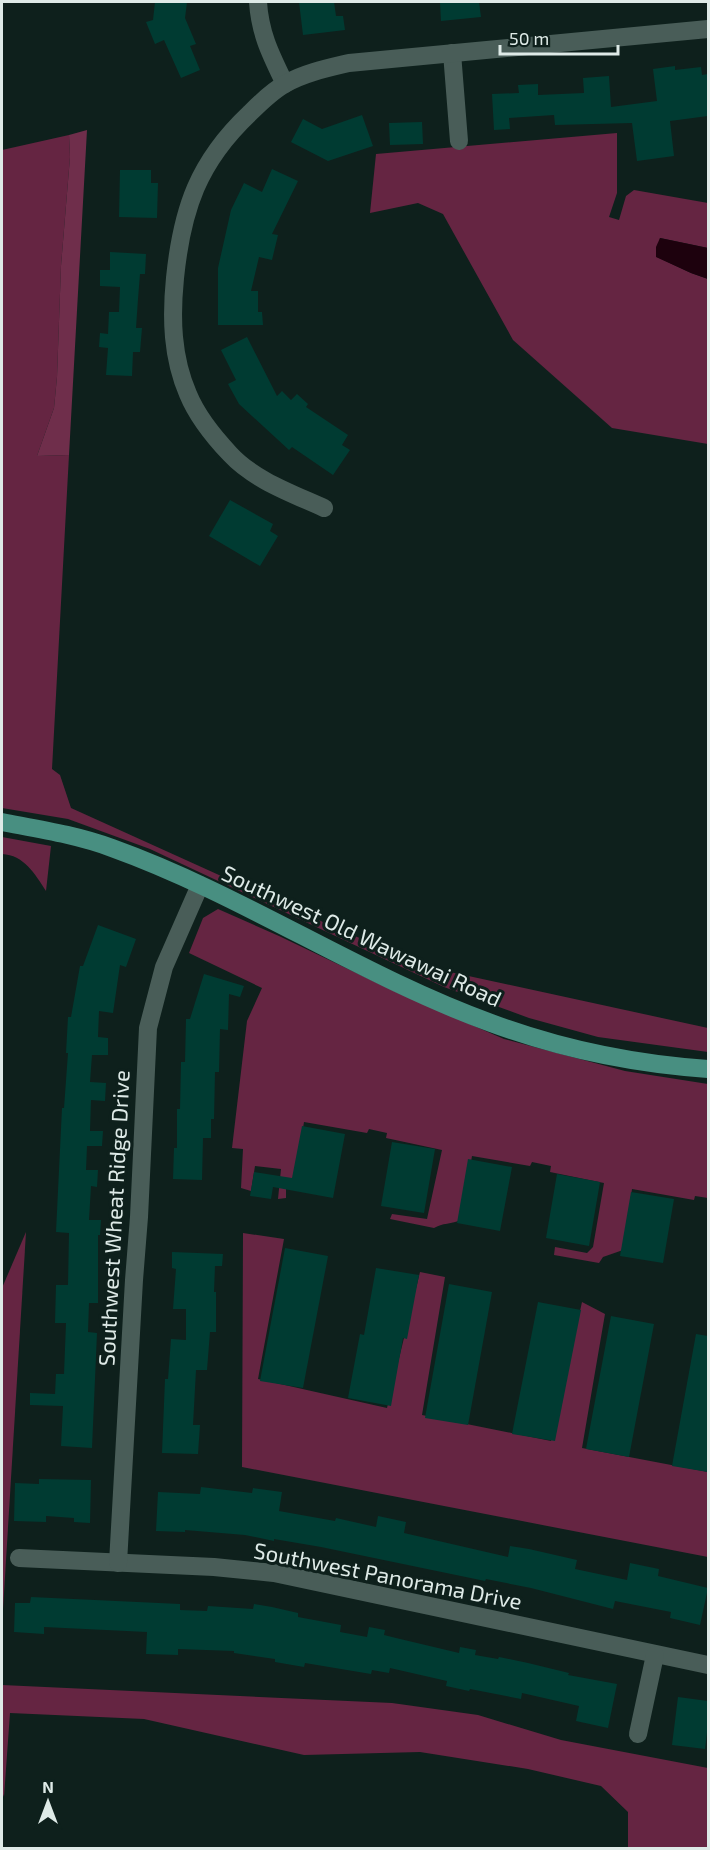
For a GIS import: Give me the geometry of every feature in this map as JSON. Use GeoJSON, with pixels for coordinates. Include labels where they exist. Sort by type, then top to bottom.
{"type":"FeatureCollection","features":[{"type":"Feature","properties":{"kind":"main road","name":"Southwest Old Wawawai Road"},"geometry":{"type":"LineString","coordinates":[[2,822],[58,833],[110,847],[200,885],[430,998],[491,1023],[552,1043],[615,1057],[675,1067],[708,1069]]}},
{"type":"Feature","properties":{"kind":"street"},"geometry":{"type":"LineString","coordinates":[[258,2],[260,24],[270,53],[285,84]]}},
{"type":"Feature","properties":{"kind":"street"},"geometry":{"type":"LineString","coordinates":[[324,508],[275,486],[250,471],[231,455],[200,417],[189,395],[177,357],[172,307],[179,239],[199,178],[227,136],[263,100],[285,84],[315,72],[349,63],[708,29]]}},
{"type":"Feature","properties":{"kind":"street"},"geometry":{"type":"LineString","coordinates":[[452,53],[459,141]]}},
{"type":"Feature","properties":{"kind":"street","name":"Southwest Wheat Ridge Drive"},"geometry":{"type":"LineString","coordinates":[[118,1563],[139,1217],[147,1028],[164,967],[200,885]]}},
{"type":"Feature","properties":{"kind":"street","name":"Southwest Panorama Drive"},"geometry":{"type":"LineString","coordinates":[[19,1558],[214,1567],[274,1573],[708,1665]]}},
{"type":"Feature","properties":{"kind":"street"},"geometry":{"type":"LineString","coordinates":[[638,1734],[655,1655]]}},
{"type":"Feature","properties":{"kind":"shaded area"},"geometry":{"type":"Polygon","coordinates":[[[87,130],[69,455],[37,456],[54,408],[61,266],[70,157],[69,135],[87,130]]]}},
{"type":"Feature","properties":{"kind":"shaded area"},"geometry":{"type":"Polygon","coordinates":[[[617,133],[617,193],[609,217],[619,220],[626,196],[634,190],[708,203],[708,248],[660,238],[657,257],[708,279],[708,444],[612,428],[513,340],[443,214],[418,203],[370,213],[376,154],[617,133]]]}},
{"type":"Feature","properties":{"kind":"shaded area"},"geometry":{"type":"Polygon","coordinates":[[[69,135],[70,157],[61,266],[54,408],[37,456],[69,455],[52,769],[60,775],[71,808],[427,967],[708,1028],[708,1052],[598,1037],[529,1018],[444,987],[150,849],[68,819],[2,808],[2,150],[69,135]]]}},
{"type":"Feature","properties":{"kind":"shaded area"},"geometry":{"type":"Polygon","coordinates":[[[660,238],[708,248],[708,279],[656,257],[656,247],[660,238]]]}},
{"type":"Feature","properties":{"kind":"shaded area"},"geometry":{"type":"Polygon","coordinates":[[[2,837],[51,846],[46,891],[23,862],[10,855],[2,854],[2,837]]]}},
{"type":"Feature","properties":{"kind":"shaded area"},"geometry":{"type":"Polygon","coordinates":[[[218,909],[396,992],[504,1039],[625,1071],[708,1084],[708,1198],[695,1196],[694,1200],[632,1189],[623,1250],[603,1257],[599,1263],[554,1255],[555,1247],[587,1253],[593,1247],[604,1183],[550,1172],[551,1166],[532,1162],[530,1166],[472,1156],[461,1220],[434,1228],[390,1219],[392,1214],[427,1219],[442,1150],[386,1138],[387,1133],[369,1129],[367,1133],[304,1122],[294,1183],[286,1186],[286,1198],[278,1199],[281,1169],[255,1166],[251,1191],[241,1188],[243,1149],[232,1148],[247,1021],[262,988],[189,953],[203,918],[218,909]]]}},
{"type":"Feature","properties":{"kind":"shaded area"},"geometry":{"type":"Polygon","coordinates":[[[26,1232],[2,1626],[2,1288],[26,1232]]]}},
{"type":"Feature","properties":{"kind":"shaded area"},"geometry":{"type":"Polygon","coordinates":[[[243,1233],[284,1239],[258,1379],[387,1408],[420,1272],[445,1277],[422,1415],[551,1441],[582,1302],[605,1314],[582,1448],[708,1472],[708,1557],[242,1467],[243,1233]]]}},
{"type":"Feature","properties":{"kind":"shaded area"},"geometry":{"type":"Polygon","coordinates":[[[2,1685],[392,1703],[478,1715],[561,1740],[708,1768],[708,1848],[628,1848],[628,1812],[601,1786],[528,1769],[420,1752],[304,1755],[144,1719],[10,1713],[4,1797],[2,1791],[2,1685]]]}},
{"type":"Feature","properties":{"kind":"building"},"geometry":{"type":"Polygon","coordinates":[[[155,2],[187,2],[185,18],[196,44],[190,46],[200,70],[181,78],[164,40],[155,44],[146,22],[153,20],[155,2]]]}},
{"type":"Feature","properties":{"kind":"building"},"geometry":{"type":"Polygon","coordinates":[[[299,2],[334,2],[336,16],[343,16],[345,30],[303,35],[299,2]]]}},
{"type":"Feature","properties":{"kind":"building"},"geometry":{"type":"Polygon","coordinates":[[[440,2],[479,2],[481,17],[441,21],[440,2]]]}},
{"type":"Feature","properties":{"kind":"building"},"geometry":{"type":"Polygon","coordinates":[[[675,66],[675,70],[701,67],[702,75],[708,74],[708,116],[670,121],[674,156],[637,161],[632,123],[555,125],[554,115],[509,118],[510,129],[494,130],[492,94],[519,93],[518,85],[538,84],[538,95],[584,93],[583,78],[609,76],[611,107],[657,101],[653,69],[675,66]]]}},
{"type":"Feature","properties":{"kind":"building"},"geometry":{"type":"Polygon","coordinates":[[[362,115],[373,146],[328,161],[291,142],[303,119],[322,129],[362,115]]]}},
{"type":"Feature","properties":{"kind":"building"},"geometry":{"type":"Polygon","coordinates":[[[422,122],[423,144],[390,145],[389,123],[422,122]]]}},
{"type":"Feature","properties":{"kind":"building"},"geometry":{"type":"Polygon","coordinates":[[[272,169],[298,181],[272,234],[278,235],[272,260],[259,257],[251,291],[258,291],[258,312],[262,312],[263,325],[218,325],[218,268],[231,210],[244,183],[262,192],[272,169]]]}},
{"type":"Feature","properties":{"kind":"building"},"geometry":{"type":"Polygon","coordinates":[[[120,170],[151,170],[151,183],[158,183],[157,218],[119,217],[120,170]]]}},
{"type":"Feature","properties":{"kind":"building"},"geometry":{"type":"Polygon","coordinates":[[[110,252],[146,254],[145,274],[140,274],[136,328],[142,328],[140,352],[133,352],[132,376],[106,375],[108,348],[99,347],[100,333],[108,334],[109,312],[119,312],[120,287],[100,286],[100,270],[110,270],[110,252]]]}},
{"type":"Feature","properties":{"kind":"building"},"geometry":{"type":"Polygon","coordinates":[[[247,337],[277,396],[282,391],[291,400],[297,394],[308,404],[306,407],[348,435],[342,445],[350,450],[333,475],[292,447],[289,450],[239,404],[228,384],[236,380],[221,350],[247,337]]]}},
{"type":"Feature","properties":{"kind":"building"},"geometry":{"type":"Polygon","coordinates":[[[230,500],[273,524],[270,531],[278,536],[260,566],[209,536],[230,500]]]}},
{"type":"Feature","properties":{"kind":"building"},"geometry":{"type":"Polygon","coordinates":[[[98,925],[136,939],[126,967],[120,965],[113,1013],[99,1011],[98,1037],[108,1038],[108,1055],[92,1055],[90,1082],[106,1083],[105,1101],[91,1100],[90,1131],[103,1131],[102,1146],[87,1146],[86,1170],[98,1170],[97,1187],[91,1186],[89,1220],[101,1220],[100,1235],[98,1235],[98,1303],[89,1303],[88,1332],[97,1333],[92,1448],[61,1446],[63,1406],[30,1405],[30,1393],[55,1394],[56,1374],[64,1374],[66,1323],[55,1323],[56,1285],[68,1285],[69,1233],[56,1232],[62,1108],[64,1108],[68,1053],[66,1053],[68,1017],[71,1017],[80,966],[83,966],[98,925]]]}},
{"type":"Feature","properties":{"kind":"building"},"geometry":{"type":"Polygon","coordinates":[[[204,974],[244,986],[240,997],[229,994],[228,1030],[220,1029],[219,1072],[215,1072],[214,1119],[211,1119],[211,1138],[203,1138],[202,1180],[173,1179],[174,1148],[177,1148],[177,1109],[180,1109],[181,1062],[185,1062],[186,1019],[190,1019],[204,974]]]}},
{"type":"Feature","properties":{"kind":"building"},"geometry":{"type":"Polygon","coordinates":[[[302,1126],[345,1134],[333,1198],[273,1187],[271,1199],[250,1196],[254,1172],[292,1178],[302,1126]]]}},
{"type":"Feature","properties":{"kind":"building"},"geometry":{"type":"Polygon","coordinates":[[[392,1142],[435,1149],[424,1213],[381,1206],[392,1142]]]}},
{"type":"Feature","properties":{"kind":"building"},"geometry":{"type":"Polygon","coordinates":[[[468,1159],[512,1167],[500,1231],[457,1223],[468,1159]]]}},
{"type":"Feature","properties":{"kind":"building"},"geometry":{"type":"Polygon","coordinates":[[[557,1174],[600,1182],[589,1246],[546,1238],[557,1174]]]}},
{"type":"Feature","properties":{"kind":"building"},"geometry":{"type":"Polygon","coordinates":[[[631,1192],[674,1199],[663,1263],[620,1256],[631,1192]]]}},
{"type":"Feature","properties":{"kind":"building"},"geometry":{"type":"Polygon","coordinates":[[[285,1248],[328,1256],[303,1388],[260,1381],[285,1248]]]}},
{"type":"Feature","properties":{"kind":"building"},"geometry":{"type":"Polygon","coordinates":[[[172,1252],[223,1254],[222,1266],[215,1266],[216,1332],[210,1332],[207,1370],[196,1370],[193,1425],[200,1425],[198,1454],[162,1453],[165,1379],[168,1379],[171,1339],[186,1340],[186,1309],[173,1309],[176,1269],[172,1268],[172,1252]]]}},
{"type":"Feature","properties":{"kind":"building"},"geometry":{"type":"Polygon","coordinates":[[[376,1268],[419,1275],[407,1339],[403,1338],[391,1406],[348,1398],[360,1334],[364,1335],[376,1268]]]}},
{"type":"Feature","properties":{"kind":"building"},"geometry":{"type":"Polygon","coordinates":[[[449,1284],[492,1292],[468,1425],[425,1418],[449,1284]]]}},
{"type":"Feature","properties":{"kind":"building"},"geometry":{"type":"Polygon","coordinates":[[[538,1302],[581,1310],[555,1441],[512,1434],[538,1302]]]}},
{"type":"Feature","properties":{"kind":"building"},"geometry":{"type":"Polygon","coordinates":[[[611,1316],[654,1324],[629,1457],[586,1449],[611,1316]]]}},
{"type":"Feature","properties":{"kind":"building"},"geometry":{"type":"Polygon","coordinates":[[[696,1334],[708,1336],[708,1472],[672,1466],[696,1334]]]}},
{"type":"Feature","properties":{"kind":"building"},"geometry":{"type":"Polygon","coordinates":[[[39,1479],[91,1480],[90,1523],[74,1522],[74,1518],[46,1516],[46,1522],[14,1521],[15,1483],[39,1484],[39,1479]]]}},
{"type":"Feature","properties":{"kind":"building"},"geometry":{"type":"Polygon","coordinates":[[[201,1487],[252,1493],[253,1488],[282,1492],[279,1511],[335,1521],[336,1518],[376,1527],[378,1516],[406,1522],[404,1533],[508,1557],[510,1546],[529,1549],[577,1560],[575,1569],[627,1580],[630,1563],[659,1569],[658,1576],[708,1588],[700,1625],[670,1618],[671,1612],[615,1601],[613,1609],[531,1588],[486,1579],[485,1581],[321,1547],[245,1535],[185,1530],[185,1532],[156,1531],[158,1492],[200,1494],[201,1487]]]}},
{"type":"Feature","properties":{"kind":"building"},"geometry":{"type":"Polygon","coordinates":[[[31,1597],[180,1604],[180,1610],[207,1611],[208,1606],[253,1609],[254,1604],[298,1613],[298,1617],[341,1625],[340,1632],[367,1637],[369,1627],[385,1630],[384,1635],[459,1653],[460,1647],[476,1650],[475,1655],[498,1659],[499,1657],[569,1673],[568,1675],[617,1684],[608,1728],[576,1721],[579,1706],[522,1693],[521,1699],[470,1689],[469,1691],[446,1686],[447,1681],[390,1668],[389,1673],[372,1670],[371,1674],[305,1663],[304,1667],[275,1662],[275,1659],[234,1653],[234,1651],[178,1649],[178,1655],[146,1654],[147,1632],[44,1627],[44,1634],[14,1632],[15,1603],[30,1603],[31,1597]]]}},
{"type":"Feature","properties":{"kind":"building"},"geometry":{"type":"Polygon","coordinates":[[[678,1697],[708,1701],[705,1749],[672,1745],[678,1697]]]}}]}
